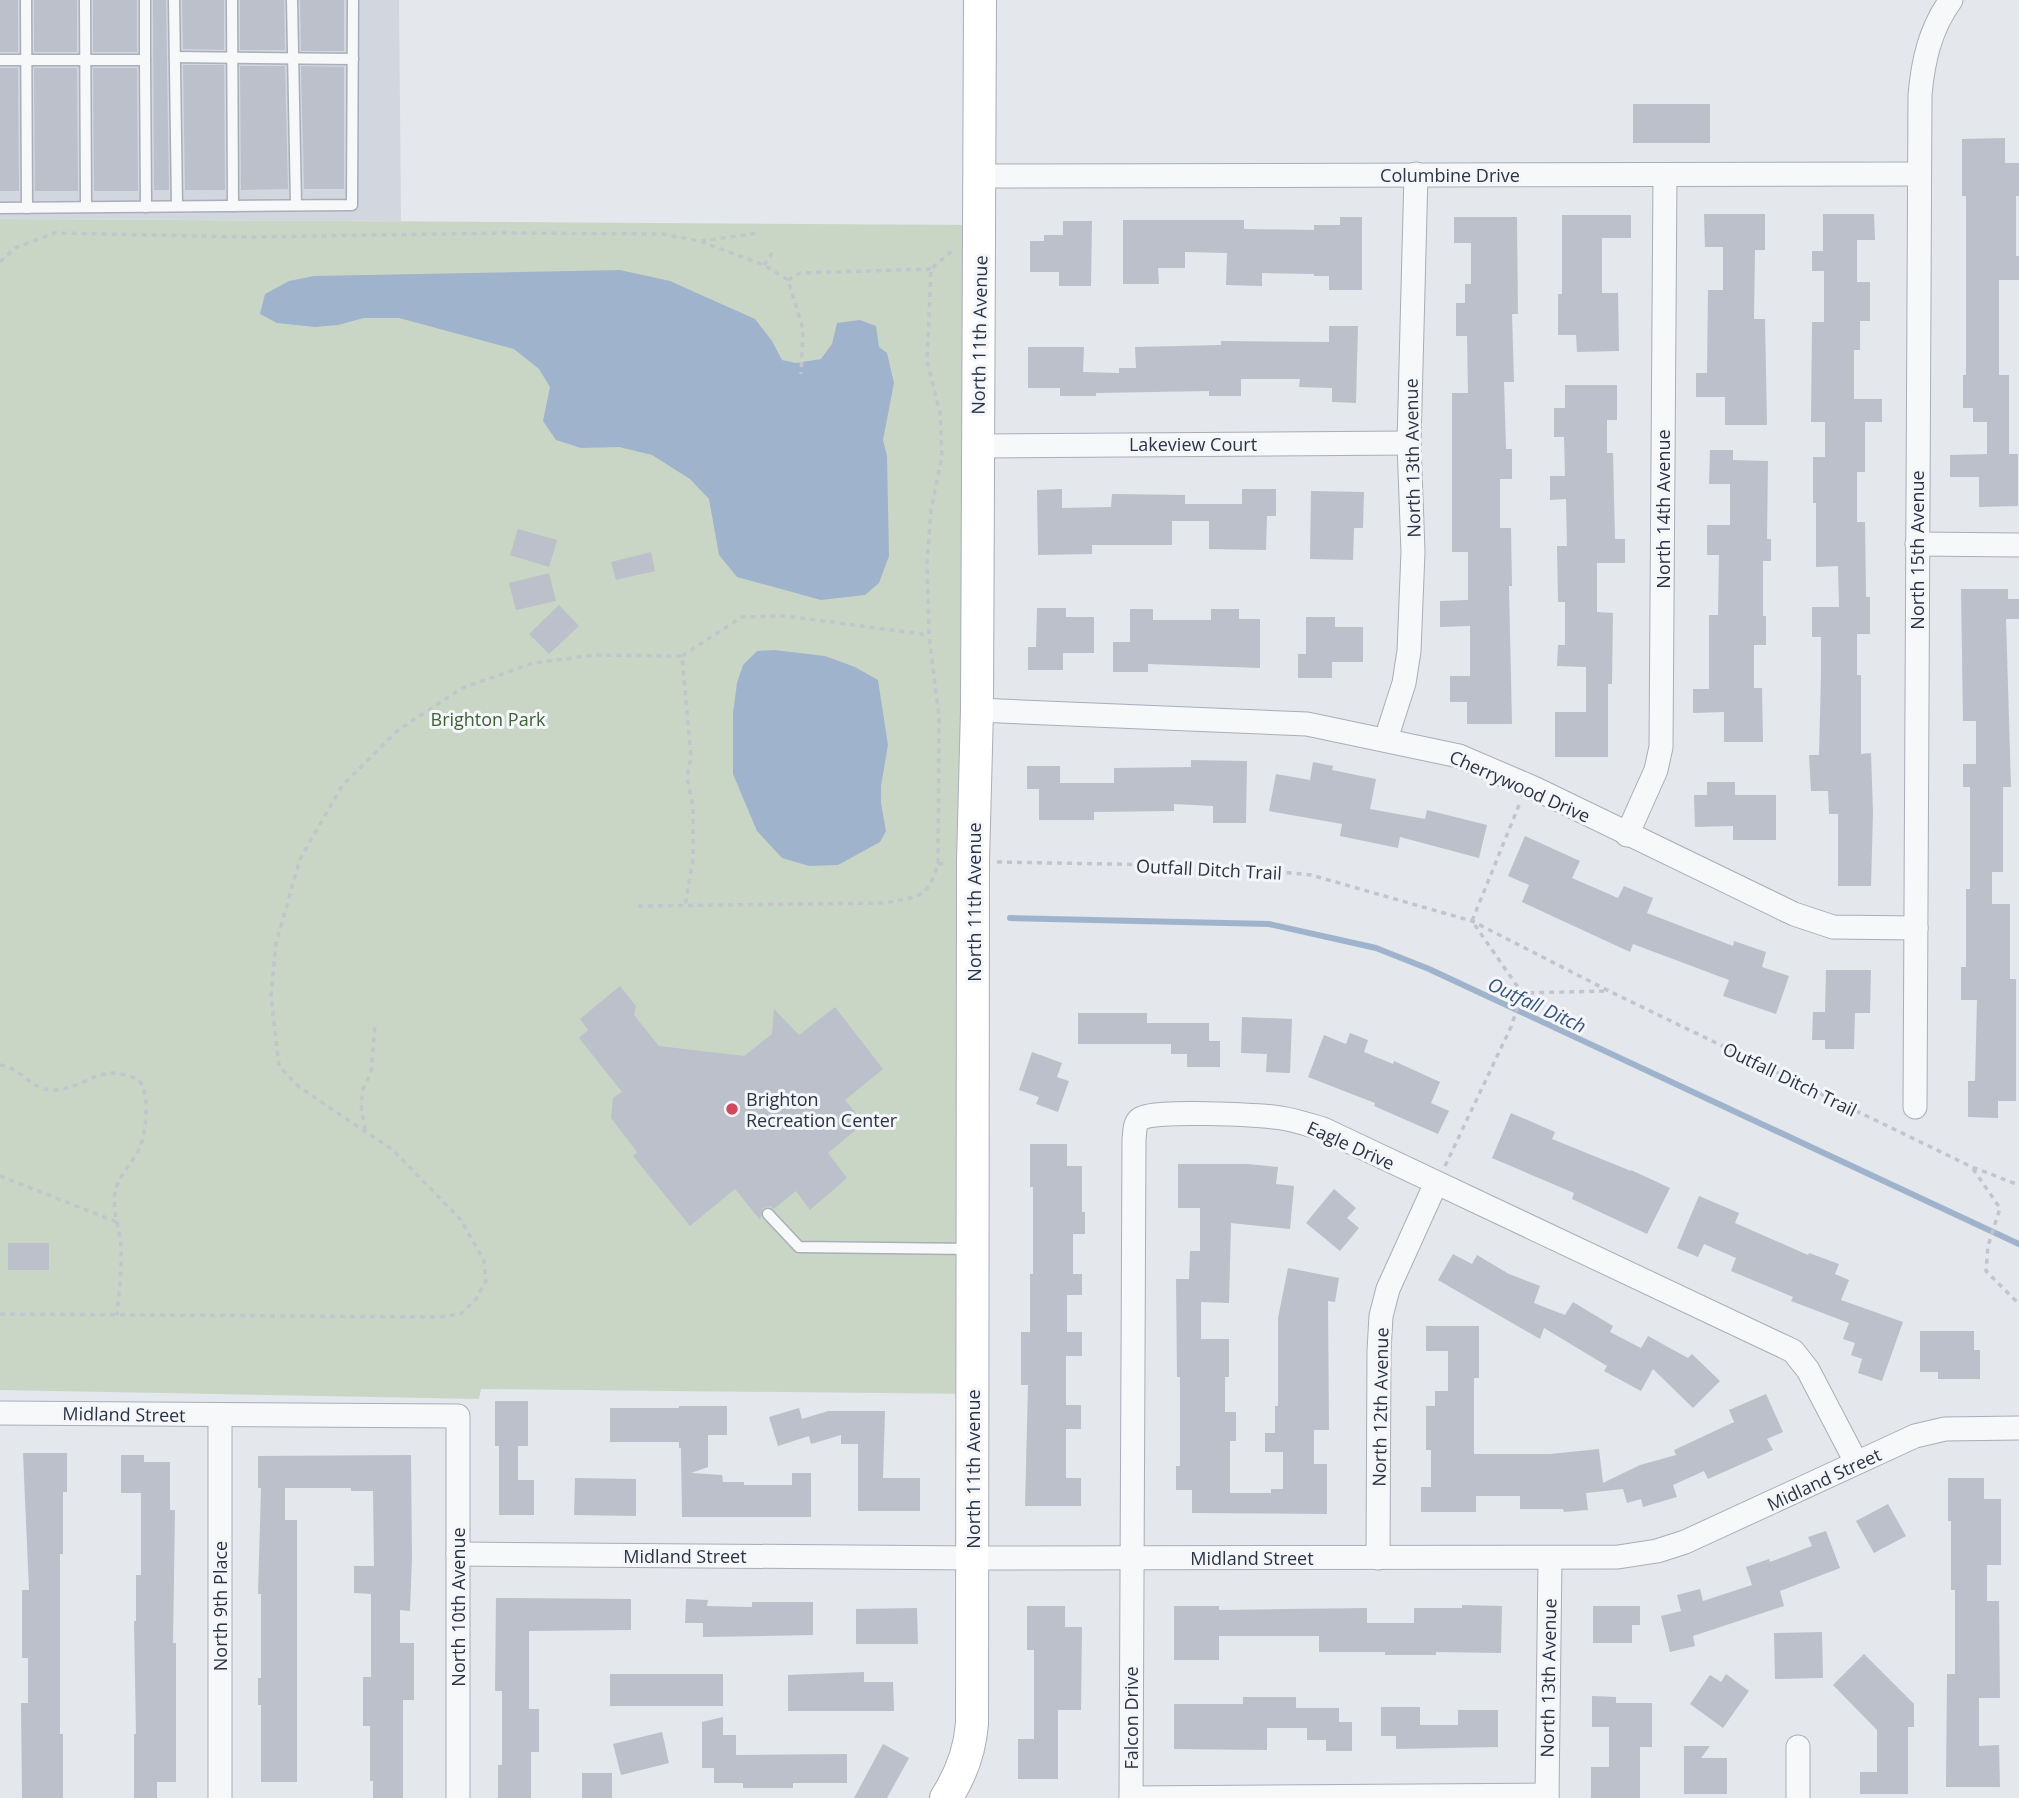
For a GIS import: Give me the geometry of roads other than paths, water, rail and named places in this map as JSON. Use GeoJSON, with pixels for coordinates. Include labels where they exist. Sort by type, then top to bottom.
{"type":"FeatureCollection","features":[{"type":"Feature","properties":{"kind":"street","name":"North 11th Avenue"},"geometry":{"type":"LineString","coordinates":[[946,1798],[960,1774],[971,1735],[973,862],[981,241],[980,0]]}},
{"type":"Feature","properties":{"kind":"street","name":"North 15th Avenue"},"geometry":{"type":"LineString","coordinates":[[1915,1107],[1919,174],[1922,71],[1934,30],[1951,0]]}},
{"type":"Feature","properties":{"kind":"street","name":"North 13th Avenue"},"geometry":{"type":"LineString","coordinates":[[1386,740],[1404,683],[1409,651],[1413,552],[1409,443],[1416,174]]}},
{"type":"Feature","properties":{"kind":"street","name":"Columbine Drive"},"geometry":{"type":"LineString","coordinates":[[981,176],[1919,174]]}},
{"type":"Feature","properties":{"kind":"street","name":"North 14th Avenue"},"geometry":{"type":"LineString","coordinates":[[1627,835],[1656,770],[1661,747],[1665,176]]}},
{"type":"Feature","properties":{"kind":"street","name":"Lakeview Court"},"geometry":{"type":"LineString","coordinates":[[977,446],[1409,443]]}},
{"type":"Feature","properties":{"kind":"street"},"geometry":{"type":"LineString","coordinates":[[1917,544],[2019,545]]}},
{"type":"Feature","properties":{"kind":"street","name":"Cherrywood Drive"},"geometry":{"type":"LineString","coordinates":[[977,710],[1307,724],[1459,756],[1527,785],[1755,897],[1817,923],[1854,928],[1916,928]]}},
{"type":"Feature","properties":{"kind":"street","name":"Eagle Drive"},"geometry":{"type":"LineString","coordinates":[[1132,1558],[1134,1139],[1136,1123],[1146,1116],[1236,1114],[1284,1119],[1323,1129],[1793,1352],[1808,1370],[1856,1462]]}},
{"type":"Feature","properties":{"kind":"street","name":"North 12th Avenue"},"geometry":{"type":"LineString","coordinates":[[1378,1558],[1378,1351],[1381,1316],[1388,1289],[1436,1183]]}},
{"type":"Feature","properties":{"kind":"street","name":"Midland Street"},"geometry":{"type":"LineString","coordinates":[[0,1413],[458,1416]]}},
{"type":"Feature","properties":{"kind":"street","name":"North 9th Place"},"geometry":{"type":"LineString","coordinates":[[220,1415],[220,1798]]}},
{"type":"Feature","properties":{"kind":"street","name":"North 10th Avenue"},"geometry":{"type":"LineString","coordinates":[[458,1416],[458,1798]]}},
{"type":"Feature","properties":{"kind":"street","name":"Midland Street"},"geometry":{"type":"LineString","coordinates":[[458,1555],[973,1558],[1619,1557],[1657,1551],[1685,1542],[1915,1436],[1945,1429],[2019,1428]]}},
{"type":"Feature","properties":{"kind":"street","name":"Falcon Drive"},"geometry":{"type":"LineString","coordinates":[[1132,1558],[1130,1798],[1547,1797]]}},
{"type":"Feature","properties":{"kind":"street","name":"North 13th Avenue"},"geometry":{"type":"LineString","coordinates":[[1547,1797],[1550,1558]]}},
{"type":"Feature","properties":{"kind":"street"},"geometry":{"type":"LineString","coordinates":[[1798,1747],[1798,1798]]}},
{"type":"Feature","properties":{"kind":"lane"},"geometry":{"type":"LineString","coordinates":[[26,0],[27,208]]}},
{"type":"Feature","properties":{"kind":"lane"},"geometry":{"type":"LineString","coordinates":[[85,0],[86,207]]}},
{"type":"Feature","properties":{"kind":"lane"},"geometry":{"type":"LineString","coordinates":[[145,0],[146,206]]}},
{"type":"Feature","properties":{"kind":"lane"},"geometry":{"type":"LineString","coordinates":[[174,0],[177,206]]}},
{"type":"Feature","properties":{"kind":"lane"},"geometry":{"type":"LineString","coordinates":[[232,0],[233,206]]}},
{"type":"Feature","properties":{"kind":"lane"},"geometry":{"type":"LineString","coordinates":[[292,0],[296,205]]}},
{"type":"Feature","properties":{"kind":"lane"},"geometry":{"type":"LineString","coordinates":[[0,208],[352,205],[353,0]]}},
{"type":"Feature","properties":{"kind":"lane"},"geometry":{"type":"LineString","coordinates":[[175,57],[353,59]]}},
{"type":"Feature","properties":{"kind":"lane"},"geometry":{"type":"LineString","coordinates":[[0,60],[145,60]]}},
{"type":"Feature","properties":{"kind":"lane"},"geometry":{"type":"LineString","coordinates":[[768,1214],[799,1247],[973,1249]]}},
{"type":"Feature","properties":{"kind":"water"},"geometry":{"type":"Polygon","coordinates":[[[620,270],[670,281],[755,319],[782,360],[796,363],[821,359],[832,344],[837,323],[860,320],[876,326],[879,347],[887,353],[894,383],[883,440],[887,456],[889,556],[879,583],[865,595],[821,600],[737,577],[719,555],[709,499],[690,479],[652,455],[619,447],[581,448],[556,440],[543,421],[550,387],[539,369],[514,349],[399,318],[364,318],[338,325],[315,327],[277,323],[260,314],[265,294],[289,281],[314,276],[620,270]]]}},
{"type":"Feature","properties":{"kind":"water"},"geometry":{"type":"Polygon","coordinates":[[[774,650],[825,656],[855,667],[878,680],[888,745],[881,786],[886,831],[880,842],[838,865],[809,866],[782,858],[757,831],[733,774],[733,713],[737,683],[743,665],[757,651],[774,650]]]}},
{"type":"Feature","properties":{"kind":"waterway","name":"Outfall Ditch"},"geometry":{"type":"LineString","coordinates":[[1010,918],[1269,924],[1376,948],[1429,969],[2019,1244]]}},
{"type":"Feature","properties":{"kind":"place","name":"Brighton Recreation Center"},"geometry":{"type":"Point","coordinates":[732,1109]}},
{"type":"Feature","properties":{"kind":"park label","name":"Brighton Park"},"geometry":{"type":"Point","coordinates":[488,719]}}]}
